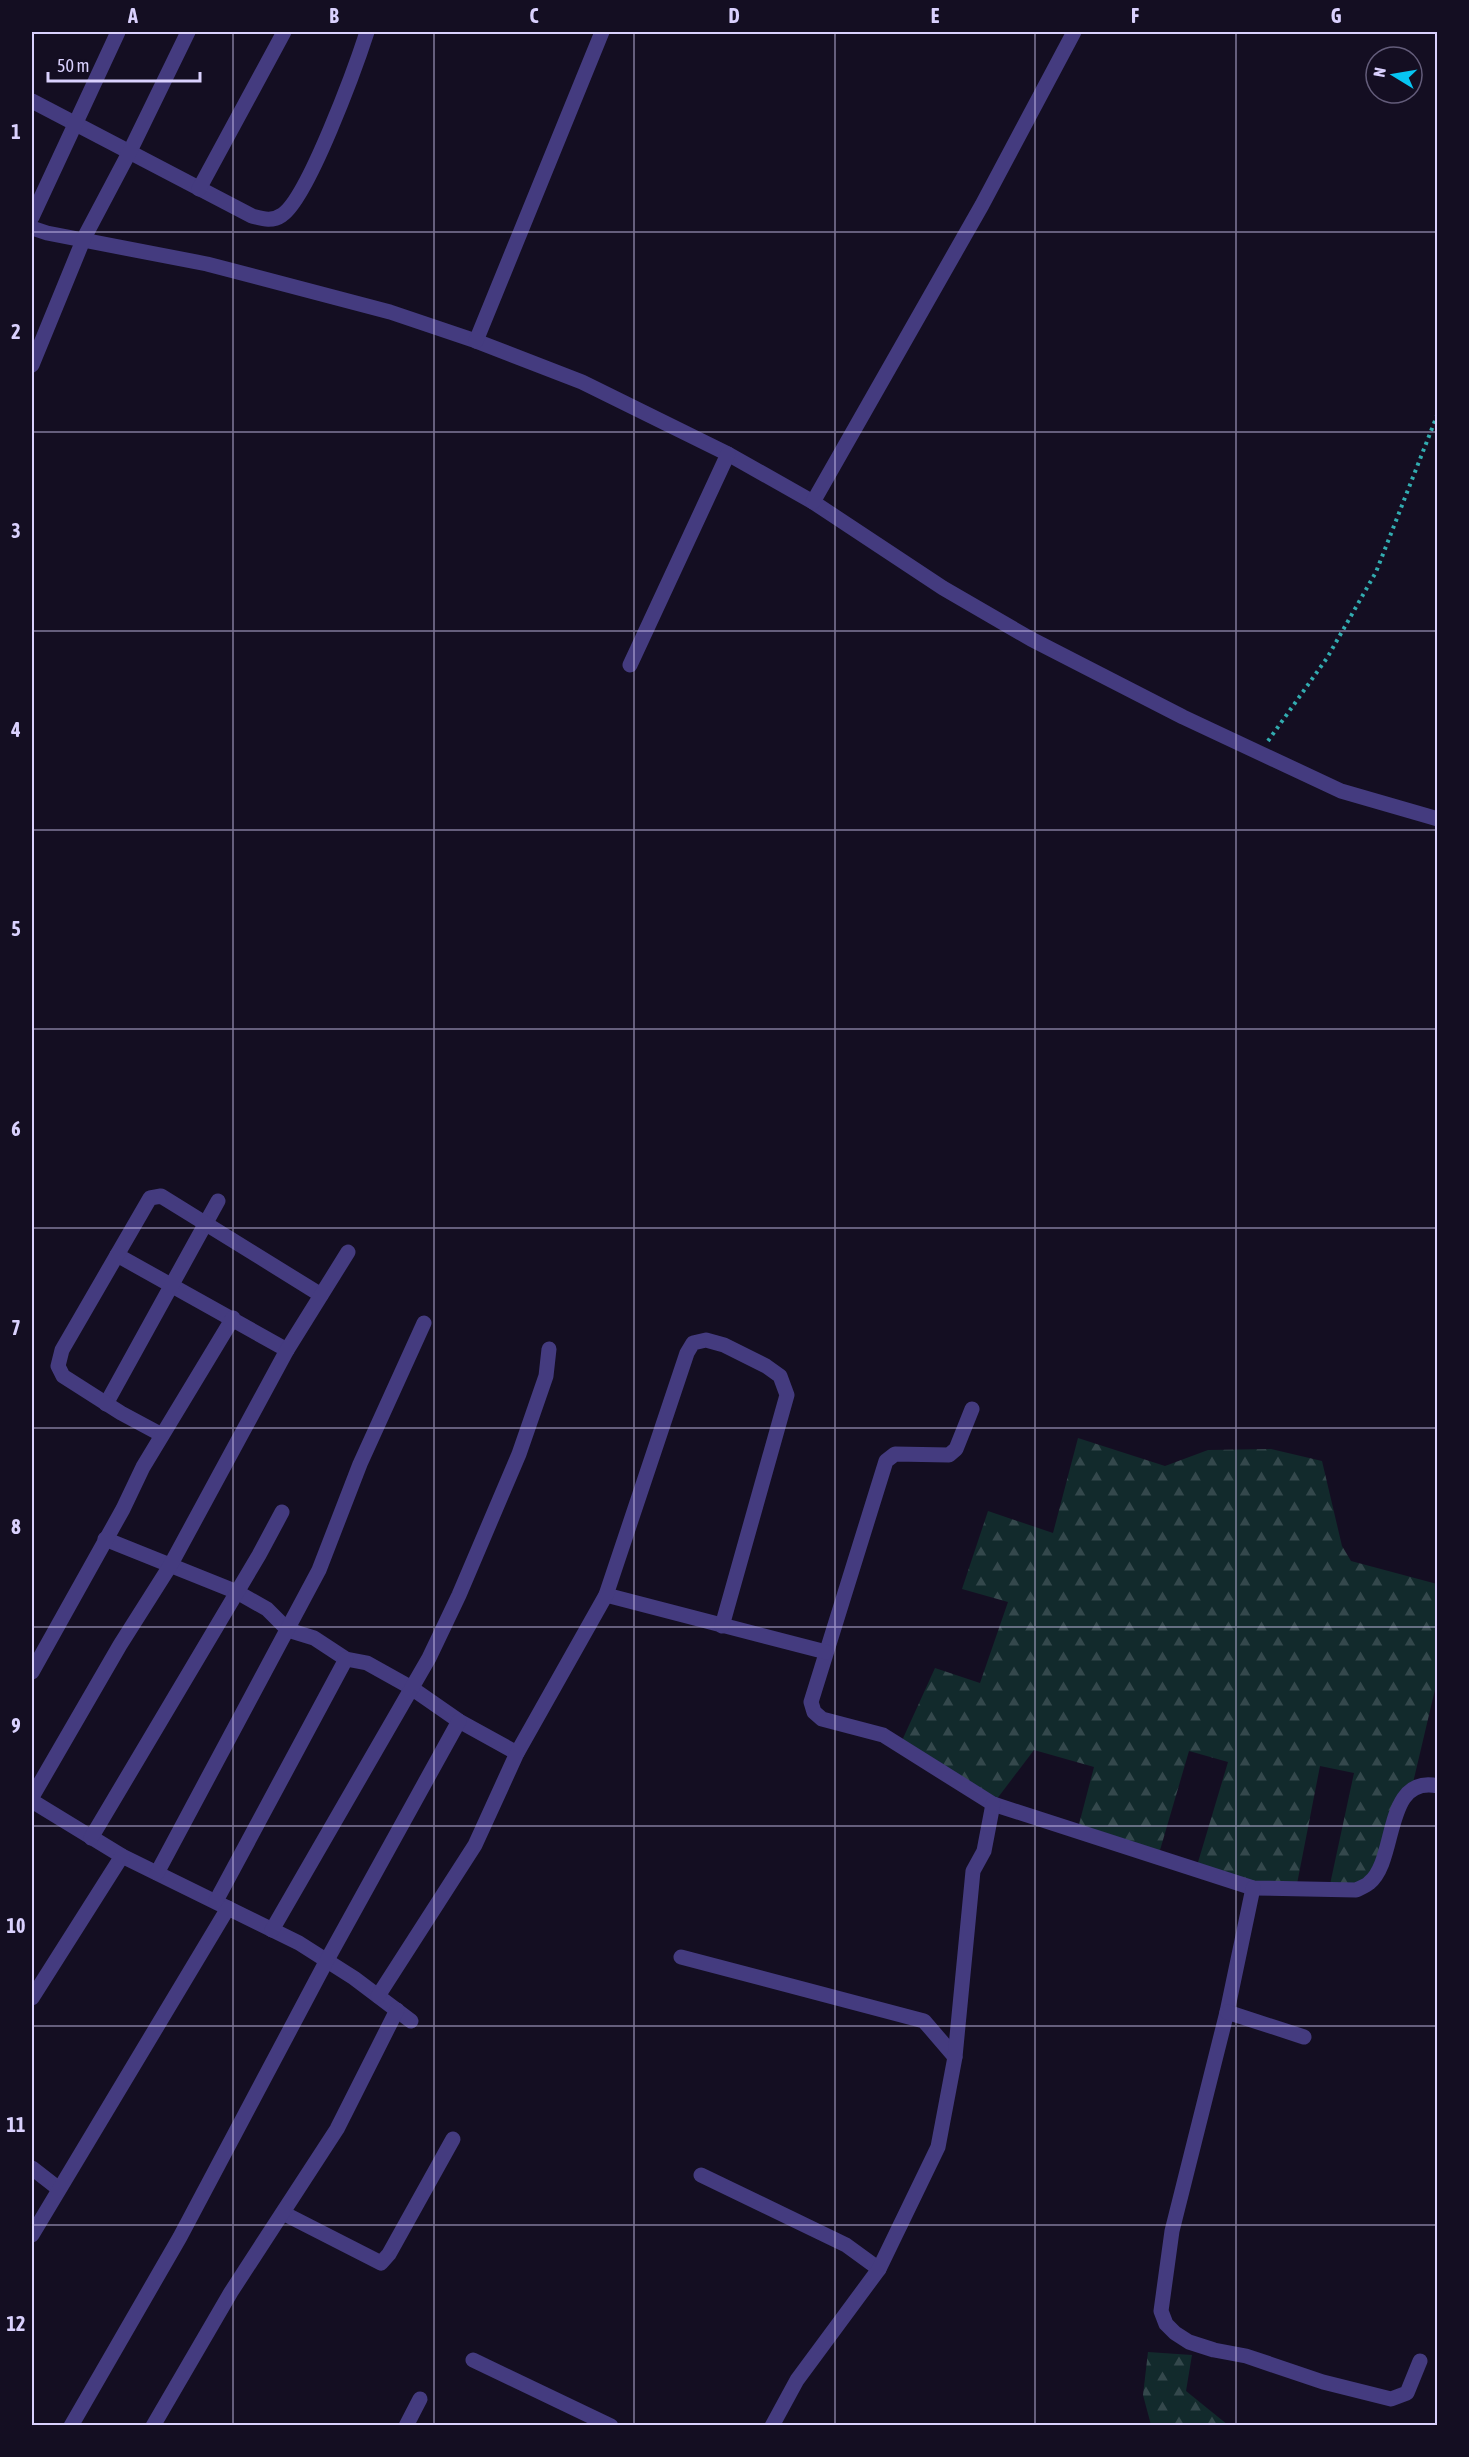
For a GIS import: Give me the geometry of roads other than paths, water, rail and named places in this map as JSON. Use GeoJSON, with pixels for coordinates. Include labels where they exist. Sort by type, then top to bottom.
{"type":"FeatureCollection","features":[{"type":"Feature","properties":{"kind":"street"},"geometry":{"type":"LineString","coordinates":[[32,217],[118,32]]}},
{"type":"Feature","properties":{"kind":"street"},"geometry":{"type":"LineString","coordinates":[[32,365],[35,347],[84,238],[130,151],[188,32]]}},
{"type":"Feature","properties":{"kind":"street"},"geometry":{"type":"LineString","coordinates":[[199,189],[284,32]]}},
{"type":"Feature","properties":{"kind":"street"},"geometry":{"type":"LineString","coordinates":[[32,101],[252,216],[268,220],[284,215],[306,184],[353,74],[367,32]]}},
{"type":"Feature","properties":{"kind":"street"},"geometry":{"type":"LineString","coordinates":[[476,341],[602,32]]}},
{"type":"Feature","properties":{"kind":"street"},"geometry":{"type":"LineString","coordinates":[[813,502],[976,215],[1074,32]]}},
{"type":"Feature","properties":{"kind":"street"},"geometry":{"type":"LineString","coordinates":[[32,228],[47,233],[84,238],[207,264],[390,312],[476,341],[582,382],[728,454],[813,502],[943,588],[1031,639],[1259,754],[1341,791],[1437,819]]}},
{"type":"Feature","properties":{"kind":"street"},"geometry":{"type":"LineString","coordinates":[[630,665],[728,454]]}},
{"type":"Feature","properties":{"kind":"street"},"geometry":{"type":"LineString","coordinates":[[162,1435],[106,1404],[63,1376],[58,1366],[62,1350],[150,1198],[156,1195],[321,1295]]}},
{"type":"Feature","properties":{"kind":"street"},"geometry":{"type":"LineString","coordinates":[[106,1404],[218,1201]]}},
{"type":"Feature","properties":{"kind":"street"},"geometry":{"type":"LineString","coordinates":[[348,1252],[288,1350],[170,1566],[120,1645],[32,1799],[122,1856],[222,1904],[327,1960],[411,2021]]}},
{"type":"Feature","properties":{"kind":"street"},"geometry":{"type":"LineString","coordinates":[[117,1255],[288,1350]]}},
{"type":"Feature","properties":{"kind":"street"},"geometry":{"type":"LineString","coordinates":[[32,1672],[162,1435],[232,1318]]}},
{"type":"Feature","properties":{"kind":"street"},"geometry":{"type":"LineString","coordinates":[[157,1873],[319,1570],[360,1464],[424,1323]]}},
{"type":"Feature","properties":{"kind":"street"},"geometry":{"type":"LineString","coordinates":[[378,1996],[475,1845],[517,1753],[606,1595],[687,1353],[693,1343],[706,1340],[724,1345],[766,1366],[780,1376],[787,1395],[722,1626]]}},
{"type":"Feature","properties":{"kind":"street"},"geometry":{"type":"LineString","coordinates":[[272,1930],[429,1658],[492,1523],[546,1376],[549,1349]]}},
{"type":"Feature","properties":{"kind":"street"},"geometry":{"type":"LineString","coordinates":[[972,1409],[956,1449],[949,1455],[895,1454],[886,1461],[811,1702],[814,1712],[822,1719],[883,1735],[993,1804],[1253,1888],[1356,1890],[1370,1883],[1377,1872],[1401,1803],[1412,1787],[1426,1784],[1437,1786]]}},
{"type":"Feature","properties":{"kind":"street"},"geometry":{"type":"LineString","coordinates":[[91,1838],[282,1512]]}},
{"type":"Feature","properties":{"kind":"street"},"geometry":{"type":"LineString","coordinates":[[105,1539],[237,1592],[267,1609],[288,1630],[314,1638],[346,1659],[367,1664],[410,1688],[459,1722],[517,1753]]}},
{"type":"Feature","properties":{"kind":"street"},"geometry":{"type":"LineString","coordinates":[[606,1595],[826,1652]]}},
{"type":"Feature","properties":{"kind":"street"},"geometry":{"type":"LineString","coordinates":[[32,2235],[222,1904],[346,1659]]}},
{"type":"Feature","properties":{"kind":"street"},"geometry":{"type":"LineString","coordinates":[[71,2426],[180,2237],[327,1960],[459,1722]]}},
{"type":"Feature","properties":{"kind":"street"},"geometry":{"type":"LineString","coordinates":[[772,2426],[797,2380],[879,2269],[938,2147],[954,2057],[973,1871],[984,1851],[993,1804]]}},
{"type":"Feature","properties":{"kind":"street"},"geometry":{"type":"LineString","coordinates":[[32,1998],[122,1856]]}},
{"type":"Feature","properties":{"kind":"street"},"geometry":{"type":"LineString","coordinates":[[1253,1888],[1227,2012],[1172,2231],[1161,2311],[1166,2324],[1189,2342],[1214,2350],[1246,2356],[1323,2382],[1391,2399],[1407,2393],[1420,2361]]}},
{"type":"Feature","properties":{"kind":"street"},"geometry":{"type":"LineString","coordinates":[[681,1957],[924,2021],[954,2057]]}},
{"type":"Feature","properties":{"kind":"street"},"geometry":{"type":"LineString","coordinates":[[153,2426],[231,2292],[337,2129],[397,2010]]}},
{"type":"Feature","properties":{"kind":"street"},"geometry":{"type":"LineString","coordinates":[[1227,2012],[1304,2037]]}},
{"type":"Feature","properties":{"kind":"street"},"geometry":{"type":"LineString","coordinates":[[283,2213],[381,2263],[390,2254],[453,2139]]}},
{"type":"Feature","properties":{"kind":"street"},"geometry":{"type":"LineString","coordinates":[[32,2168],[59,2189]]}},
{"type":"Feature","properties":{"kind":"street"},"geometry":{"type":"LineString","coordinates":[[701,2175],[846,2245],[879,2269]]}},
{"type":"Feature","properties":{"kind":"street"},"geometry":{"type":"LineString","coordinates":[[473,2360],[611,2426]]}},
{"type":"Feature","properties":{"kind":"street"},"geometry":{"type":"LineString","coordinates":[[406,2426],[420,2399]]}}]}
